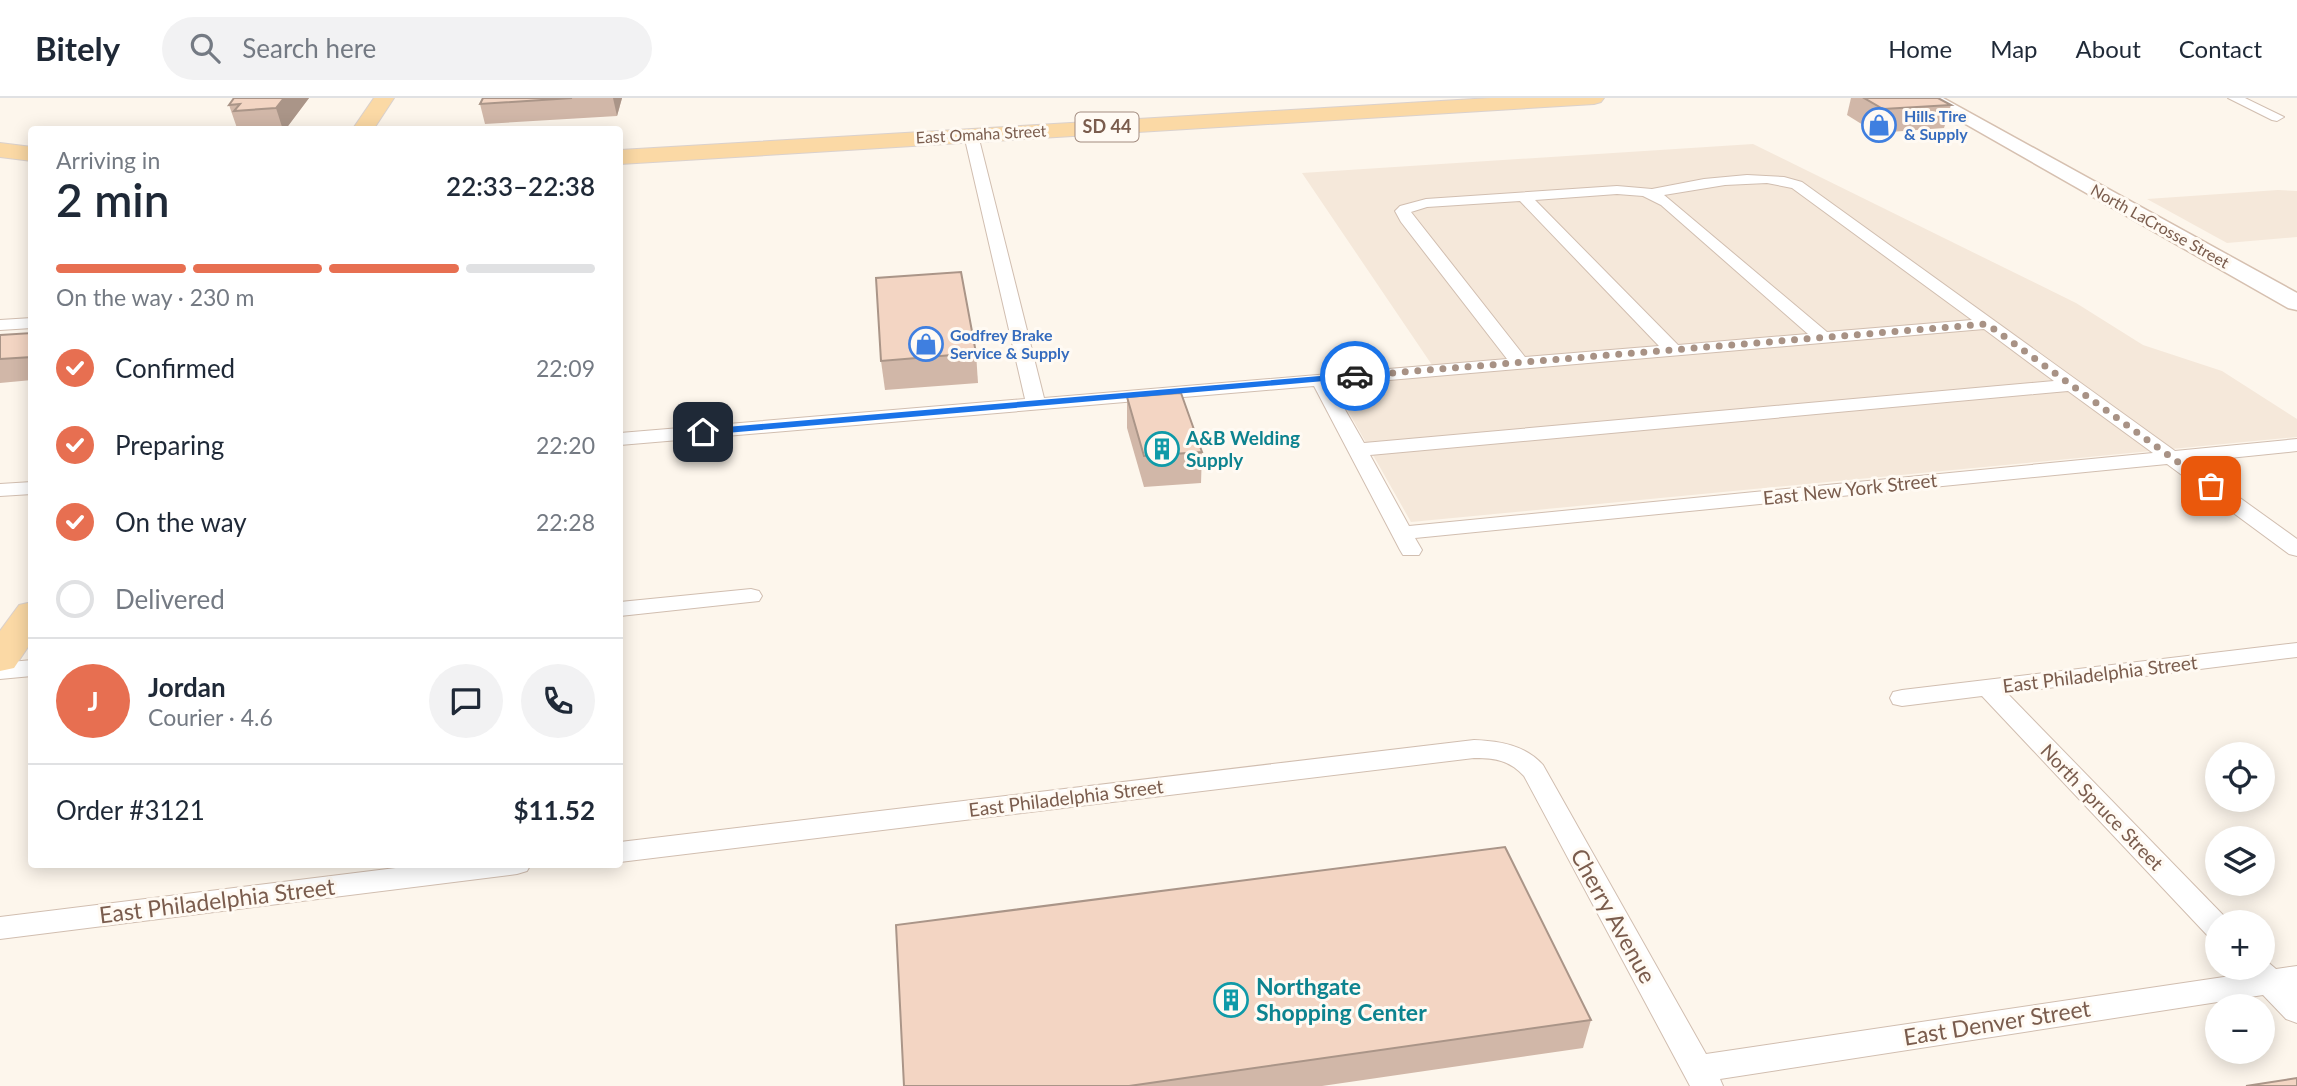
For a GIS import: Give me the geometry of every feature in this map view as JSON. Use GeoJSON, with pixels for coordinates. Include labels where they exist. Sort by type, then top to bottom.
{"type":"FeatureCollection","features":[{"type":"Feature","properties":{"kind":"main road"},"geometry":{"type":"LineString","coordinates":[[365,126],[384,98]]}},
{"type":"Feature","properties":{"kind":"main road","name":"East Omaha Street"},"geometry":{"type":"LineString","coordinates":[[623,157],[1594,98]]}},
{"type":"Feature","properties":{"kind":"main road","name":"North LaCrosse Street"},"geometry":{"type":"LineString","coordinates":[[1928,98],[2295,300]]}},
{"type":"Feature","properties":{"kind":"main road"},"geometry":{"type":"LineString","coordinates":[[0,150],[28,154]]}},
{"type":"Feature","properties":{"kind":"main road"},"geometry":{"type":"LineString","coordinates":[[0,659],[28,619]]}},
{"type":"Feature","properties":{"kind":"street"},"geometry":{"type":"LineString","coordinates":[[2234,98],[2277,117]]}},
{"type":"Feature","properties":{"kind":"street"},"geometry":{"type":"LineString","coordinates":[[971,135],[1036,404]]}},
{"type":"Feature","properties":{"kind":"street"},"geometry":{"type":"LineString","coordinates":[[1652,194],[1688,185],[1765,179],[1791,182],[2297,550]]}},
{"type":"Feature","properties":{"kind":"street"},"geometry":{"type":"LineString","coordinates":[[1519,362],[1406,219],[1403,211],[1409,206],[1628,189],[1652,194],[1666,202],[1822,337]]}},
{"type":"Feature","properties":{"kind":"street"},"geometry":{"type":"LineString","coordinates":[[1523,196],[1673,350]]}},
{"type":"Feature","properties":{"kind":"street"},"geometry":{"type":"LineString","coordinates":[[0,326],[28,323]]}},
{"type":"Feature","properties":{"kind":"street"},"geometry":{"type":"LineString","coordinates":[[623,439],[1987,324]]}},
{"type":"Feature","properties":{"kind":"street"},"geometry":{"type":"LineString","coordinates":[[1319,379],[1357,450],[2071,385]]}},
{"type":"Feature","properties":{"kind":"street","name":"East New York Street"},"geometry":{"type":"LineString","coordinates":[[1357,450],[1407,542],[2297,445]]}},
{"type":"Feature","properties":{"kind":"street"},"geometry":{"type":"LineString","coordinates":[[0,490],[28,488]]}},
{"type":"Feature","properties":{"kind":"street"},"geometry":{"type":"LineString","coordinates":[[623,609],[751,596]]}},
{"type":"Feature","properties":{"kind":"street","name":"East Philadelphia Street"},"geometry":{"type":"LineString","coordinates":[[1902,698],[2297,650]]}},
{"type":"Feature","properties":{"kind":"street"},"geometry":{"type":"LineString","coordinates":[[0,671],[28,668]]}},
{"type":"Feature","properties":{"kind":"street","name":"North Spruce Street"},"geometry":{"type":"LineString","coordinates":[[1987,687],[2205,914]]}},
{"type":"Feature","properties":{"kind":"street","name":"East Philadelphia Street"},"geometry":{"type":"LineString","coordinates":[[623,852],[1474,749],[1512,752]]}},
{"type":"Feature","properties":{"kind":"street","name":"Cherry Avenue"},"geometry":{"type":"LineString","coordinates":[[1512,752],[1534,771],[1702,1077]]}},
{"type":"Feature","properties":{"kind":"street","name":"East Philadelphia Street"},"geometry":{"type":"LineString","coordinates":[[0,928],[456,868]]}},
{"type":"Feature","properties":{"kind":"street"},"geometry":{"type":"LineString","coordinates":[[2275,976],[2297,1010]]}},
{"type":"Feature","properties":{"kind":"street","name":"East Denver Street"},"geometry":{"type":"LineString","coordinates":[[1702,1077],[2252,980]]}},
{"type":"Feature","properties":{"kind":"shaded area"},"geometry":{"type":"Polygon","coordinates":[[[1753,144],[2076,303],[2143,345],[2222,371],[2297,419],[2297,437],[1411,522],[1327,374],[1432,365],[1302,173],[1753,144]]]}},
{"type":"Feature","properties":{"kind":"shaded area"},"geometry":{"type":"Polygon","coordinates":[[[2297,191],[2297,237],[2227,243],[2147,199],[2297,191]]]}},
{"type":"Feature","properties":{"kind":"building"},"geometry":{"type":"Polygon","coordinates":[[[234,98],[284,98],[276,108],[234,111],[240,104],[229,105],[234,98]]]}},
{"type":"Feature","properties":{"kind":"building"},"geometry":{"type":"Polygon","coordinates":[[[483,98],[572,98],[480,104],[483,98]]]}},
{"type":"Feature","properties":{"kind":"building"},"geometry":{"type":"Polygon","coordinates":[[[1864,98],[1938,98],[1951,105],[1883,109],[1864,98]]]}},
{"type":"Feature","properties":{"kind":"building","name":"Godfrey Brake Service & Supply"},"geometry":{"type":"Polygon","coordinates":[[[961,272],[976,353],[881,361],[876,278],[961,272]]]}},
{"type":"Feature","properties":{"kind":"building"},"geometry":{"type":"Polygon","coordinates":[[[28,333],[28,357],[0,359],[0,335],[28,333]]]}},
{"type":"Feature","properties":{"kind":"building"},"geometry":{"type":"Polygon","coordinates":[[[1181,393],[1202,452],[1144,456],[1127,397],[1181,393]]]}},
{"type":"Feature","properties":{"kind":"building","name":"Northgate Shopping Center"},"geometry":{"type":"Polygon","coordinates":[[[1505,847],[1591,1020],[1129,1086],[904,1086],[896,925],[1505,847]]]}},
{"type":"Feature","properties":{"kind":"building"},"geometry":{"type":"Polygon","coordinates":[[[2297,1078],[2297,1086],[2246,1086],[2297,1078]]]}},
{"type":"Feature","properties":{"kind":"way so far"},"geometry":{"type":"LineString","coordinates":[[1355,376],[1987,324],[2211,486]]}},
{"type":"Feature","properties":{"kind":"place","name":"Hills Tire & Supply"},"geometry":{"type":"Point","coordinates":[1879,125]}},
{"type":"Feature","properties":{"kind":"place","name":"Godfrey Brake Service & Supply"},"geometry":{"type":"Point","coordinates":[926,344]}},
{"type":"Feature","properties":{"kind":"place","name":"A&B Welding Supply"},"geometry":{"type":"Point","coordinates":[1162,449]}},
{"type":"Feature","properties":{"kind":"place","name":"Northgate Shopping Center"},"geometry":{"type":"Point","coordinates":[1231,1000]}},
{"type":"Feature","properties":{"kind":"route"},"geometry":{"type":"LineString","coordinates":[[703,432],[1355,376]]}}]}
